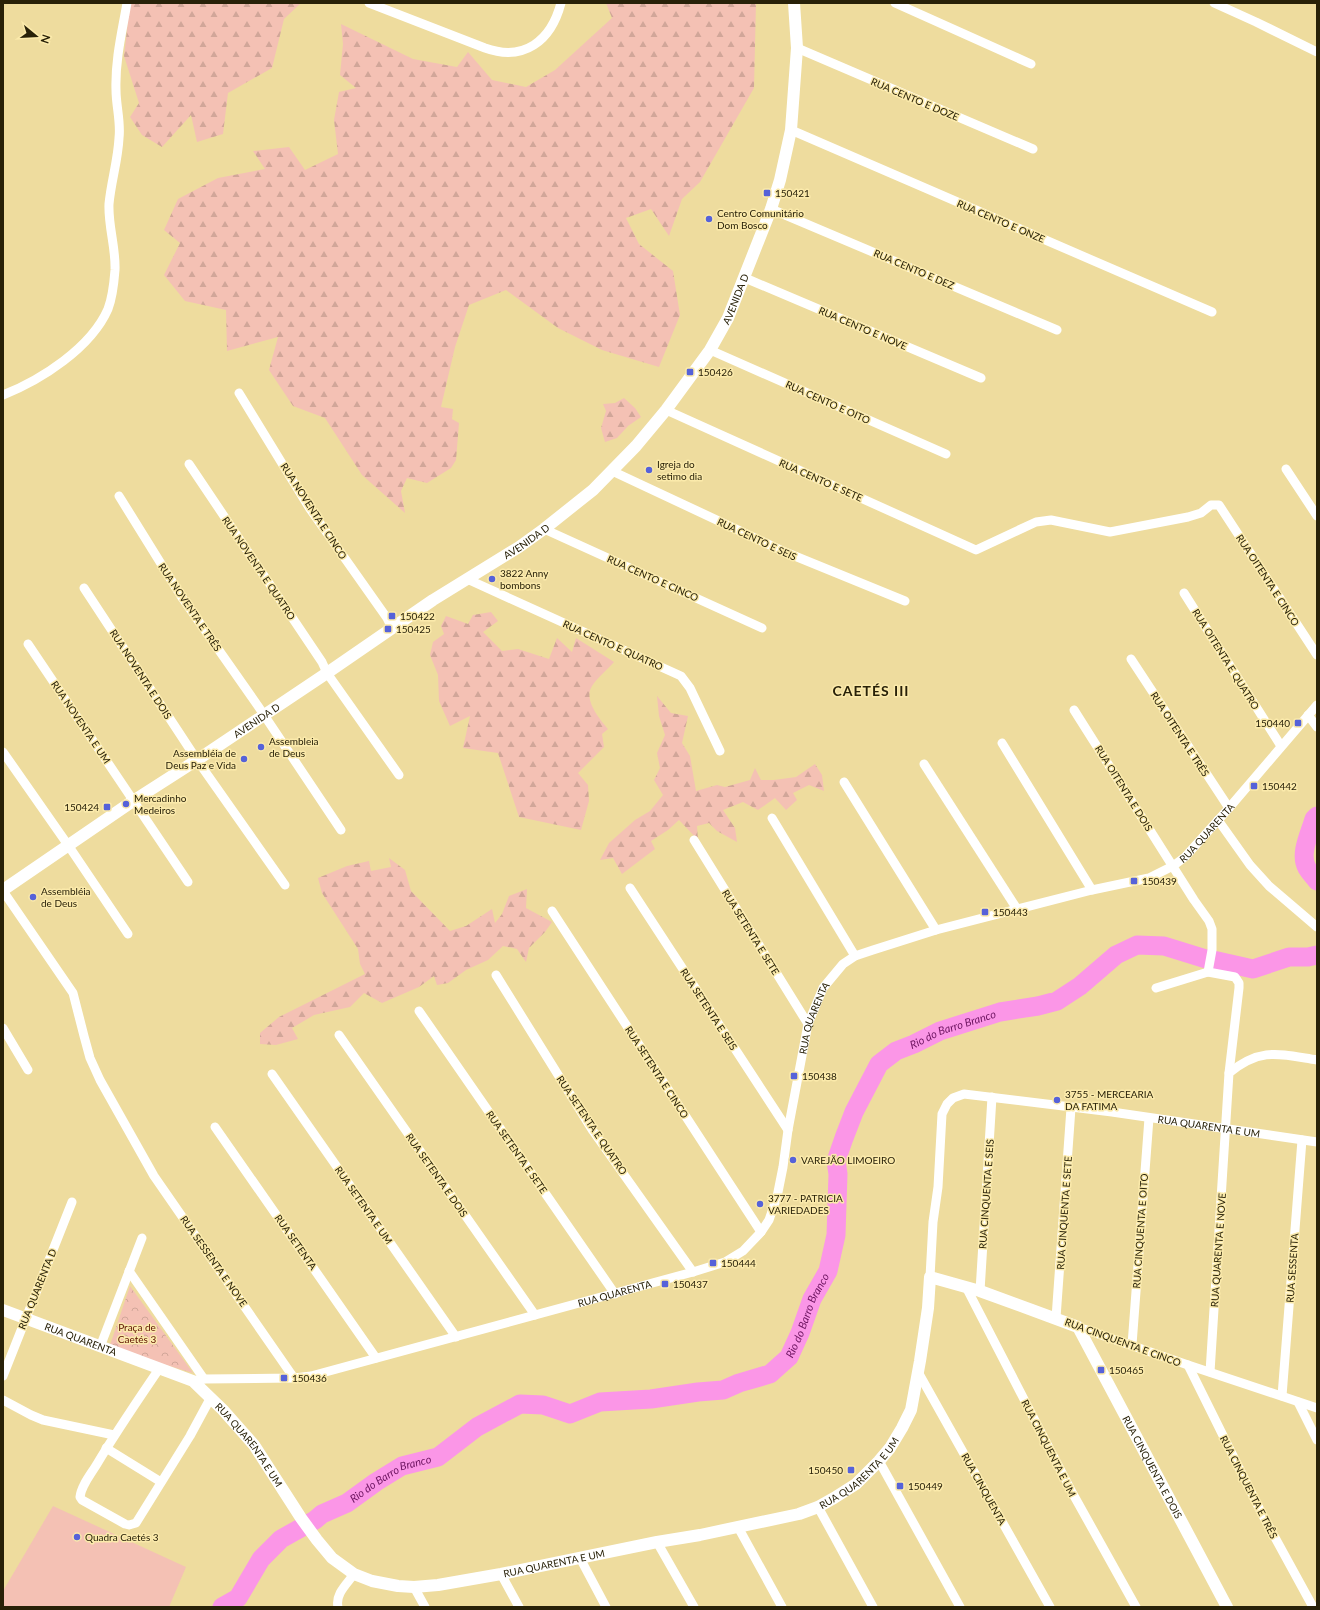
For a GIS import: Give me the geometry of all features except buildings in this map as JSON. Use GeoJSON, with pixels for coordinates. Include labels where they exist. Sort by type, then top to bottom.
{"type":"FeatureCollection","features":[{"type":"Feature","properties":{"kind":"street"},"geometry":{"type":"LineString","coordinates":[[3,395],[24,387],[71,356],[101,321],[110,302],[114,285],[115,262],[109,206],[120,138],[116,91],[116,63],[127,3]]}},
{"type":"Feature","properties":{"kind":"street"},"geometry":{"type":"LineString","coordinates":[[369,3],[495,52],[507,53],[518,52],[533,45],[548,33],[558,14],[561,3]]}},
{"type":"Feature","properties":{"kind":"street","name":"AVENIDA D"},"geometry":{"type":"LineString","coordinates":[[3,891],[133,801],[263,716],[392,628],[544,529],[593,490],[612,471],[666,410],[710,350],[728,318],[771,209],[780,180],[791,130],[797,48],[794,3]]}},
{"type":"Feature","properties":{"kind":"street"},"geometry":{"type":"LineString","coordinates":[[895,3],[1030,64]]}},
{"type":"Feature","properties":{"kind":"street"},"geometry":{"type":"LineString","coordinates":[[1214,3],[1317,52]]}},
{"type":"Feature","properties":{"kind":"street","name":"RUA CENTO E DOZE"},"geometry":{"type":"LineString","coordinates":[[797,48],[1033,149]]}},
{"type":"Feature","properties":{"kind":"street","name":"RUA CENTO E ONZE"},"geometry":{"type":"LineString","coordinates":[[791,130],[1212,312]]}},
{"type":"Feature","properties":{"kind":"street","name":"RUA CENTO E DEZ"},"geometry":{"type":"LineString","coordinates":[[771,209],[1057,330]]}},
{"type":"Feature","properties":{"kind":"street","name":"RUA CENTO E NOVE"},"geometry":{"type":"LineString","coordinates":[[744,278],[981,378]]}},
{"type":"Feature","properties":{"kind":"street","name":"RUA CENTO E OITO"},"geometry":{"type":"LineString","coordinates":[[710,350],[946,454]]}},
{"type":"Feature","properties":{"kind":"street","name":"RUA NOVENTA E CINCO"},"geometry":{"type":"LineString","coordinates":[[239,393],[310,509],[387,618],[392,628]]}},
{"type":"Feature","properties":{"kind":"street","name":"RUA CENTO E SETE"},"geometry":{"type":"LineString","coordinates":[[666,410],[976,550],[1036,522],[1051,520],[1110,532],[1188,517],[1201,513],[1211,506],[1219,505]]}},
{"type":"Feature","properties":{"kind":"street","name":"RUA NOVENTA E QUATRO"},"geometry":{"type":"LineString","coordinates":[[189,464],[322,662],[327,673],[399,775]]}},
{"type":"Feature","properties":{"kind":"street"},"geometry":{"type":"LineString","coordinates":[[1286,469],[1317,516]]}},
{"type":"Feature","properties":{"kind":"street","name":"RUA CENTO E SEIS"},"geometry":{"type":"LineString","coordinates":[[612,471],[785,552],[905,600]]}},
{"type":"Feature","properties":{"kind":"street","name":"RUA NOVENTA E TRÊS"},"geometry":{"type":"LineString","coordinates":[[119,496],[183,599],[341,830]]}},
{"type":"Feature","properties":{"kind":"street","name":"RUA OITENTA E CINCO"},"geometry":{"type":"LineString","coordinates":[[1219,505],[1317,655]]}},
{"type":"Feature","properties":{"kind":"street","name":"RUA CENTO E CINCO"},"geometry":{"type":"LineString","coordinates":[[544,529],[762,628]]}},
{"type":"Feature","properties":{"kind":"street","name":"RUA CENTO E QUATRO"},"geometry":{"type":"LineString","coordinates":[[467,579],[681,676],[690,688],[720,751]]}},
{"type":"Feature","properties":{"kind":"street","name":"RUA NOVENTA E DOIS"},"geometry":{"type":"LineString","coordinates":[[84,588],[197,760],[284,884]]}},
{"type":"Feature","properties":{"kind":"street","name":"RUA OITENTA E QUATRO"},"geometry":{"type":"LineString","coordinates":[[1184,593],[1281,746]]}},
{"type":"Feature","properties":{"kind":"street","name":"RUA NOVENTA E UM"},"geometry":{"type":"LineString","coordinates":[[28,644],[188,882]]}},
{"type":"Feature","properties":{"kind":"street","name":"RUA OITENTA E TRÊS"},"geometry":{"type":"LineString","coordinates":[[1131,659],[1229,808]]}},
{"type":"Feature","properties":{"kind":"street","name":"RUA QUARENTA"},"geometry":{"type":"LineString","coordinates":[[3,1310],[199,1383],[294,1378],[311,1376],[456,1337],[535,1314],[615,1294],[725,1262],[743,1251],[761,1232],[769,1220],[777,1197],[783,1167],[788,1130],[808,1024],[823,988],[843,964],[855,956],[936,930],[1092,890],[1149,878],[1173,866],[1185,857],[1229,808],[1317,705]]}},
{"type":"Feature","properties":{"kind":"street","name":"RUA OITENTA E DOIS"},"geometry":{"type":"LineString","coordinates":[[1074,710],[1194,900],[1209,921],[1212,940],[1208,972]]}},
{"type":"Feature","properties":{"kind":"street"},"geometry":{"type":"LineString","coordinates":[[1308,715],[1317,727]]}},
{"type":"Feature","properties":{"kind":"street"},"geometry":{"type":"LineString","coordinates":[[1002,743],[1092,890]]}},
{"type":"Feature","properties":{"kind":"street"},"geometry":{"type":"LineString","coordinates":[[3,752],[128,934]]}},
{"type":"Feature","properties":{"kind":"street"},"geometry":{"type":"LineString","coordinates":[[924,764],[1017,909]]}},
{"type":"Feature","properties":{"kind":"street"},"geometry":{"type":"LineString","coordinates":[[844,782],[936,930]]}},
{"type":"Feature","properties":{"kind":"street"},"geometry":{"type":"LineString","coordinates":[[772,818],[855,956]]}},
{"type":"Feature","properties":{"kind":"street"},"geometry":{"type":"LineString","coordinates":[[1218,820],[1250,864],[1269,886],[1317,927]]}},
{"type":"Feature","properties":{"kind":"street","name":"RUA SETENTA E SETE"},"geometry":{"type":"LineString","coordinates":[[694,840],[808,1024]]}},
{"type":"Feature","properties":{"kind":"street","name":"RUA SETENTA E SEIS"},"geometry":{"type":"LineString","coordinates":[[630,888],[788,1130]]}},
{"type":"Feature","properties":{"kind":"street","name":"RUA SESSENTA E NOVE"},"geometry":{"type":"LineString","coordinates":[[3,891],[73,993],[88,1050],[100,1080],[154,1176],[294,1378]]}},
{"type":"Feature","properties":{"kind":"street","name":"RUA SETENTA E CINCO"},"geometry":{"type":"LineString","coordinates":[[552,911],[761,1232]]}},
{"type":"Feature","properties":{"kind":"street"},"geometry":{"type":"LineString","coordinates":[[1156,988],[1208,972]]}},
{"type":"Feature","properties":{"kind":"street","name":"RUA QUARENTA E NOVE"},"geometry":{"type":"LineString","coordinates":[[1208,972],[1235,977],[1239,983],[1229,1073],[1210,1372]]}},
{"type":"Feature","properties":{"kind":"street","name":"RUA SETENTA E QUATRO"},"geometry":{"type":"LineString","coordinates":[[496,975],[593,1132],[693,1272]]}},
{"type":"Feature","properties":{"kind":"street","name":"RUA SETENTA E SETE"},"geometry":{"type":"LineString","coordinates":[[419,1011],[615,1294]]}},
{"type":"Feature","properties":{"kind":"street"},"geometry":{"type":"LineString","coordinates":[[3,1028],[28,1070]]}},
{"type":"Feature","properties":{"kind":"street","name":"RUA SETENTA E DOIS"},"geometry":{"type":"LineString","coordinates":[[339,1035],[535,1314]]}},
{"type":"Feature","properties":{"kind":"street"},"geometry":{"type":"LineString","coordinates":[[1229,1073],[1254,1057],[1272,1053],[1317,1060]]}},
{"type":"Feature","properties":{"kind":"street","name":"RUA SETENTA E UM"},"geometry":{"type":"LineString","coordinates":[[272,1074],[456,1337]]}},
{"type":"Feature","properties":{"kind":"street","name":"RUA QUARENTA E UM"},"geometry":{"type":"LineString","coordinates":[[199,1383],[210,1399],[223,1410],[254,1445],[301,1518],[332,1558],[354,1574],[372,1581],[398,1586],[414,1587],[438,1585],[700,1535],[799,1514],[818,1507],[856,1484],[879,1461],[896,1438],[911,1410],[928,1308],[933,1222],[938,1187],[942,1114],[947,1104],[953,1098],[964,1094],[992,1097],[1226,1128],[1317,1142]]}},
{"type":"Feature","properties":{"kind":"street","name":"RUA CINQUENTA E SEIS"},"geometry":{"type":"LineString","coordinates":[[980,1291],[992,1097]]}},
{"type":"Feature","properties":{"kind":"street","name":"RUA CINQUENTA E SETE"},"geometry":{"type":"LineString","coordinates":[[1056,1318],[1071,1108]]}},
{"type":"Feature","properties":{"kind":"street","name":"RUA CINQUENTA E OITO"},"geometry":{"type":"LineString","coordinates":[[1132,1345],[1149,1118]]}},
{"type":"Feature","properties":{"kind":"street","name":"RUA SETENTA"},"geometry":{"type":"LineString","coordinates":[[215,1127],[376,1358]]}},
{"type":"Feature","properties":{"kind":"street","name":"RUA SESSENTA"},"geometry":{"type":"LineString","coordinates":[[1282,1396],[1302,1140]]}},
{"type":"Feature","properties":{"kind":"street","name":"RUA QUARENTA D"},"geometry":{"type":"LineString","coordinates":[[3,1376],[72,1202]]}},
{"type":"Feature","properties":{"kind":"street"},"geometry":{"type":"LineString","coordinates":[[100,1347],[142,1238]]}},
{"type":"Feature","properties":{"kind":"street"},"geometry":{"type":"LineString","coordinates":[[129,1271],[199,1383]]}},
{"type":"Feature","properties":{"kind":"street","name":"RUA CINQUENTA E CINCO"},"geometry":{"type":"LineString","coordinates":[[930,1277],[980,1291],[1078,1327],[1317,1408]]}},
{"type":"Feature","properties":{"kind":"street","name":"RUA CINQUENTA E UM"},"geometry":{"type":"LineString","coordinates":[[966,1287],[1073,1494],[1136,1607]]}},
{"type":"Feature","properties":{"kind":"street","name":"RUA CINQUENTA E DOIS"},"geometry":{"type":"LineString","coordinates":[[1078,1327],[1227,1607]]}},
{"type":"Feature","properties":{"kind":"street","name":"RUA CINQUENTA E TRÊS"},"geometry":{"type":"LineString","coordinates":[[1188,1365],[1261,1512],[1313,1607]]}},
{"type":"Feature","properties":{"kind":"street"},"geometry":{"type":"LineString","coordinates":[[159,1369],[106,1448],[81,1491],[80,1497],[82,1500],[129,1525],[136,1523],[190,1436],[210,1399]]}},
{"type":"Feature","properties":{"kind":"street","name":"RUA CINQUENTA"},"geometry":{"type":"LineString","coordinates":[[918,1372],[1050,1607]]}},
{"type":"Feature","properties":{"kind":"street"},"geometry":{"type":"LineString","coordinates":[[3,1400],[43,1420],[114,1435]]}},
{"type":"Feature","properties":{"kind":"street"},"geometry":{"type":"LineString","coordinates":[[1298,1402],[1317,1440]]}},
{"type":"Feature","properties":{"kind":"street"},"geometry":{"type":"LineString","coordinates":[[106,1448],[161,1482]]}},
{"type":"Feature","properties":{"kind":"street"},"geometry":{"type":"LineString","coordinates":[[879,1461],[960,1607]]}},
{"type":"Feature","properties":{"kind":"street"},"geometry":{"type":"LineString","coordinates":[[818,1507],[873,1607]]}},
{"type":"Feature","properties":{"kind":"street"},"geometry":{"type":"LineString","coordinates":[[738,1527],[782,1607]]}},
{"type":"Feature","properties":{"kind":"street"},"geometry":{"type":"LineString","coordinates":[[658,1542],[694,1607]]}},
{"type":"Feature","properties":{"kind":"street"},"geometry":{"type":"LineString","coordinates":[[580,1558],[606,1607]]}},
{"type":"Feature","properties":{"kind":"street"},"geometry":{"type":"LineString","coordinates":[[338,1607],[337,1602],[340,1593],[354,1574]]}},
{"type":"Feature","properties":{"kind":"street"},"geometry":{"type":"LineString","coordinates":[[501,1574],[519,1607]]}},
{"type":"Feature","properties":{"kind":"street"},"geometry":{"type":"LineString","coordinates":[[414,1587],[425,1607]]}},
{"type":"Feature","properties":{"kind":"green space"},"geometry":{"type":"Polygon","coordinates":[[[130,3],[301,3],[284,19],[272,68],[228,93],[223,134],[197,142],[191,115],[162,147],[142,135],[130,117],[139,103],[124,56],[130,3]]]}},
{"type":"Feature","properties":{"kind":"green space"},"geometry":{"type":"Polygon","coordinates":[[[606,3],[756,3],[754,88],[700,182],[682,199],[669,236],[651,209],[626,218],[639,244],[673,271],[680,315],[659,367],[602,350],[558,328],[506,290],[469,305],[455,347],[441,407],[453,409],[452,419],[459,423],[456,460],[451,468],[427,483],[407,478],[401,491],[405,513],[362,475],[325,418],[293,406],[269,370],[278,337],[227,351],[226,310],[185,301],[164,275],[180,243],[164,230],[178,199],[218,178],[265,169],[253,151],[289,147],[305,170],[338,154],[334,120],[339,92],[356,88],[340,75],[343,44],[341,24],[413,59],[457,67],[468,52],[492,80],[526,87],[555,70],[612,18],[606,3]]]}},
{"type":"Feature","properties":{"kind":"green space"},"geometry":{"type":"Polygon","coordinates":[[[624,398],[635,408],[641,417],[628,426],[617,438],[605,442],[601,428],[606,411],[603,404],[615,403],[624,398]]]}},
{"type":"Feature","properties":{"kind":"green space"},"geometry":{"type":"Polygon","coordinates":[[[491,612],[498,621],[483,632],[502,651],[518,649],[549,659],[557,638],[572,652],[576,638],[614,662],[594,683],[590,691],[591,703],[608,729],[602,734],[604,747],[578,773],[588,785],[589,801],[581,830],[519,817],[498,753],[463,748],[470,716],[450,726],[439,701],[438,675],[430,655],[433,642],[444,634],[441,626],[446,616],[468,624],[473,615],[491,612]]]}},
{"type":"Feature","properties":{"kind":"green space"},"geometry":{"type":"Polygon","coordinates":[[[657,696],[671,713],[688,716],[682,743],[690,756],[696,791],[717,785],[725,787],[750,780],[755,768],[761,780],[774,780],[796,777],[815,764],[822,775],[824,791],[809,785],[793,793],[797,800],[786,810],[775,798],[758,810],[743,802],[723,810],[735,828],[737,842],[717,831],[709,823],[697,826],[698,840],[679,820],[668,830],[651,841],[655,849],[622,874],[613,858],[600,860],[609,843],[635,820],[650,811],[663,795],[654,780],[660,768],[657,753],[665,735],[659,716],[657,696]]]}},
{"type":"Feature","properties":{"kind":"green space"},"geometry":{"type":"Polygon","coordinates":[[[389,858],[405,870],[411,891],[450,931],[466,926],[492,909],[495,923],[502,914],[509,896],[527,889],[526,908],[552,922],[545,932],[529,948],[526,962],[517,949],[503,946],[488,960],[466,970],[448,983],[437,985],[434,976],[419,987],[382,1003],[364,993],[350,1007],[314,1015],[292,1028],[298,1039],[276,1045],[260,1044],[260,1033],[279,1017],[365,974],[360,964],[358,949],[322,893],[318,878],[347,866],[369,861],[371,871],[391,867],[389,858]]]}},
{"type":"Feature","properties":{"kind":"green space","name":"Praça de Caetés 3"},"geometry":{"type":"Polygon","coordinates":[[[130,1286],[193,1373],[109,1348],[130,1286]]]}},
{"type":"Feature","properties":{"kind":"green space","name":"Quadra Caetés 3"},"geometry":{"type":"Polygon","coordinates":[[[53,1506],[186,1567],[169,1607],[3,1607],[3,1591],[53,1506]]]}},
{"type":"Feature","properties":{"kind":"waterway","name":"Rio do Barro Branco"},"geometry":{"type":"LineString","coordinates":[[1317,816],[1314,819],[1308,837],[1304,856],[1307,868],[1317,881]]}},
{"type":"Feature","properties":{"kind":"waterway","name":"Rio do Barro Branco"},"geometry":{"type":"LineString","coordinates":[[222,1607],[238,1598],[261,1559],[281,1539],[315,1520],[322,1514],[347,1503],[376,1482],[402,1466],[438,1457],[477,1427],[520,1404],[543,1405],[570,1414],[600,1402],[651,1399],[723,1390],[739,1383],[770,1374],[789,1357],[800,1333],[812,1299],[828,1271],[836,1235],[838,1174],[836,1161],[854,1112],[879,1064],[896,1051],[940,1031],[1000,1012],[1038,1006],[1057,1001],[1080,986],[1116,955],[1137,945],[1164,946],[1206,959]]}},
{"type":"Feature","properties":{"kind":"waterway","name":"Rio do Barro Branco"},"geometry":{"type":"LineString","coordinates":[[1213,960],[1253,969],[1289,957],[1308,957],[1317,955]]}},
{"type":"Feature","properties":{"kind":"place","name":"150421"},"geometry":{"type":"Point","coordinates":[767,193]}},
{"type":"Feature","properties":{"kind":"place","name":"Centro Comunitário Dom Bosco"},"geometry":{"type":"Point","coordinates":[709,219]}},
{"type":"Feature","properties":{"kind":"place","name":"150426"},"geometry":{"type":"Point","coordinates":[690,372]}},
{"type":"Feature","properties":{"kind":"place","name":"Igreja do setimo dia"},"geometry":{"type":"Point","coordinates":[649,470]}},
{"type":"Feature","properties":{"kind":"place","name":"3822 Anny bombons"},"geometry":{"type":"Point","coordinates":[492,579]}},
{"type":"Feature","properties":{"kind":"place","name":"150422"},"geometry":{"type":"Point","coordinates":[392,616]}},
{"type":"Feature","properties":{"kind":"place","name":"150425"},"geometry":{"type":"Point","coordinates":[388,629]}},
{"type":"Feature","properties":{"kind":"place","name":"150440"},"geometry":{"type":"Point","coordinates":[1298,723]}},
{"type":"Feature","properties":{"kind":"place","name":"Assembleia de Deus"},"geometry":{"type":"Point","coordinates":[261,747]}},
{"type":"Feature","properties":{"kind":"place","name":"Assembléia de Deus Paz e Vida"},"geometry":{"type":"Point","coordinates":[244,759]}},
{"type":"Feature","properties":{"kind":"place","name":"150442"},"geometry":{"type":"Point","coordinates":[1254,786]}},
{"type":"Feature","properties":{"kind":"place","name":"Mercadinho Medeiros"},"geometry":{"type":"Point","coordinates":[126,804]}},
{"type":"Feature","properties":{"kind":"place","name":"150424"},"geometry":{"type":"Point","coordinates":[107,807]}},
{"type":"Feature","properties":{"kind":"place","name":"150439"},"geometry":{"type":"Point","coordinates":[1134,881]}},
{"type":"Feature","properties":{"kind":"place","name":"Assembléia de Deus"},"geometry":{"type":"Point","coordinates":[33,897]}},
{"type":"Feature","properties":{"kind":"place","name":"150443"},"geometry":{"type":"Point","coordinates":[985,912]}},
{"type":"Feature","properties":{"kind":"place","name":"150438"},"geometry":{"type":"Point","coordinates":[794,1076]}},
{"type":"Feature","properties":{"kind":"place","name":"3755 - MERCEARIA DA FATIMA"},"geometry":{"type":"Point","coordinates":[1057,1100]}},
{"type":"Feature","properties":{"kind":"place","name":"VAREJÃO LIMOEIRO"},"geometry":{"type":"Point","coordinates":[793,1160]}},
{"type":"Feature","properties":{"kind":"place","name":"3777 - PATRICIA VARIEDADES"},"geometry":{"type":"Point","coordinates":[760,1204]}},
{"type":"Feature","properties":{"kind":"place","name":"150444"},"geometry":{"type":"Point","coordinates":[713,1263]}},
{"type":"Feature","properties":{"kind":"place","name":"150437"},"geometry":{"type":"Point","coordinates":[665,1284]}},
{"type":"Feature","properties":{"kind":"place","name":"150465"},"geometry":{"type":"Point","coordinates":[1101,1370]}},
{"type":"Feature","properties":{"kind":"place","name":"150436"},"geometry":{"type":"Point","coordinates":[284,1378]}},
{"type":"Feature","properties":{"kind":"place","name":"150450"},"geometry":{"type":"Point","coordinates":[851,1470]}},
{"type":"Feature","properties":{"kind":"place","name":"150449"},"geometry":{"type":"Point","coordinates":[900,1486]}},
{"type":"Feature","properties":{"kind":"place","name":"Quadra Caetés 3"},"geometry":{"type":"Point","coordinates":[77,1537]}},
{"type":"Feature","properties":{"kind":"district","name":"CAETÉS III"},"geometry":{"type":"Point","coordinates":[871,691]}}]}
